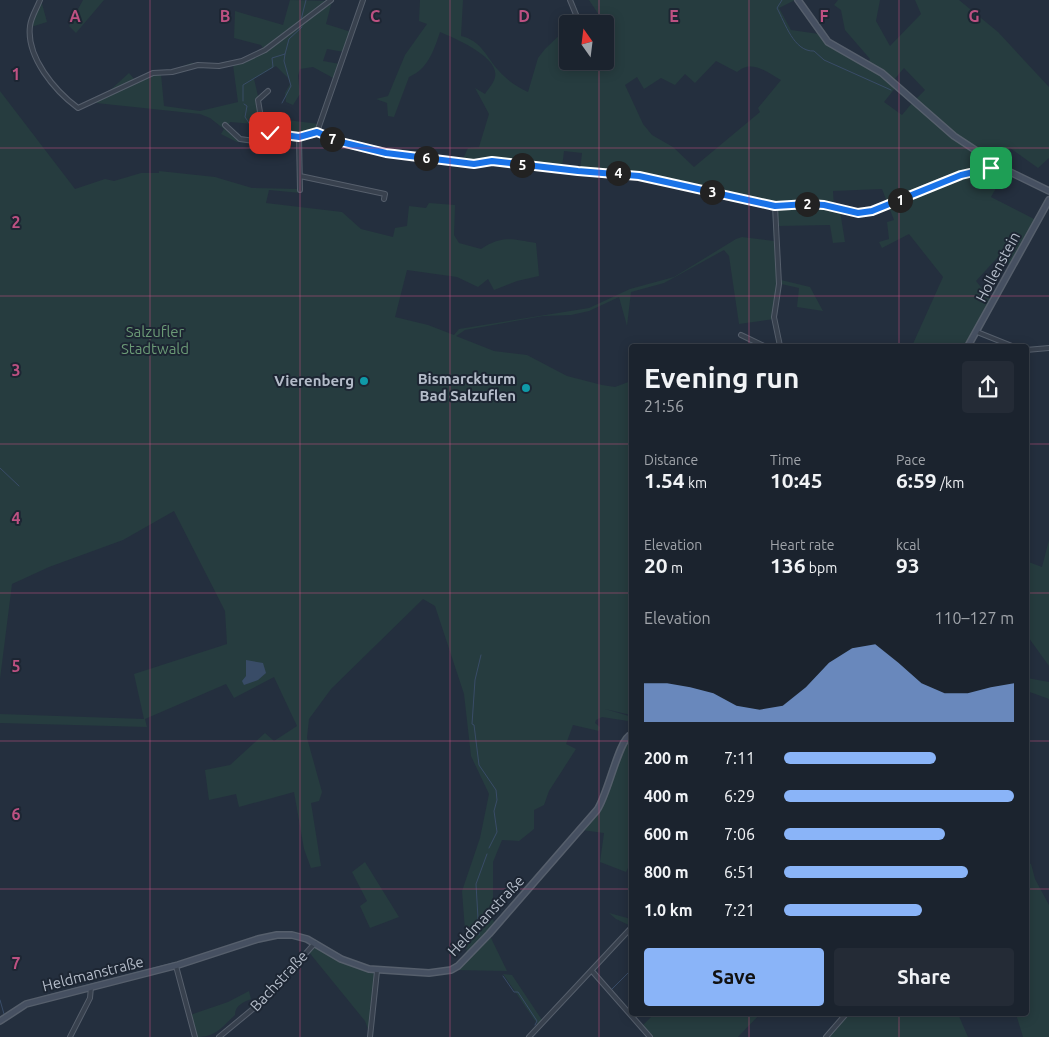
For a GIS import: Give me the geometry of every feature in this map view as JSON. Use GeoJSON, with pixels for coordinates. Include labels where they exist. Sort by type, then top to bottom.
{"type":"FeatureCollection","features":[{"type":"Feature","properties":{"kind":"main road"},"geometry":{"type":"LineString","coordinates":[[798,0],[828,42],[842,52],[873,66],[954,136],[1004,168],[1049,191]]}},
{"type":"Feature","properties":{"kind":"main road","name":"Hollenstein"},"geometry":{"type":"LineString","coordinates":[[969,344],[1049,200]]}},
{"type":"Feature","properties":{"kind":"main road","name":"Heldmanstraße"},"geometry":{"type":"LineString","coordinates":[[0,1021],[26,1004],[176,966],[267,936],[292,935],[315,943],[356,966],[376,971],[442,972],[458,966],[524,894],[604,801],[624,740],[629,736]]}},
{"type":"Feature","properties":{"kind":"street"},"geometry":{"type":"LineString","coordinates":[[40,0],[30,25],[39,66],[49,81],[78,108],[153,73],[172,72],[198,65],[219,66],[242,61],[265,50],[331,0]]}},
{"type":"Feature","properties":{"kind":"street"},"geometry":{"type":"LineString","coordinates":[[317,132],[363,0]]}},
{"type":"Feature","properties":{"kind":"street"},"geometry":{"type":"LineString","coordinates":[[570,0],[576,15]]}},
{"type":"Feature","properties":{"kind":"street"},"geometry":{"type":"LineString","coordinates":[[268,91],[258,100],[262,124],[268,132],[282,136]]}},
{"type":"Feature","properties":{"kind":"street"},"geometry":{"type":"LineString","coordinates":[[225,125],[237,136],[248,141],[282,136],[299,137],[317,132],[341,142],[386,153],[474,164],[492,161],[639,176],[775,206],[824,205],[858,213],[866,213],[976,170],[1004,168]]}},
{"type":"Feature","properties":{"kind":"street"},"geometry":{"type":"LineString","coordinates":[[299,137],[300,190]]}},
{"type":"Feature","properties":{"kind":"street"},"geometry":{"type":"LineString","coordinates":[[300,176],[385,194],[384,200]]}},
{"type":"Feature","properties":{"kind":"street"},"geometry":{"type":"LineString","coordinates":[[775,206],[779,284],[774,317],[780,344]]}},
{"type":"Feature","properties":{"kind":"street"},"geometry":{"type":"LineString","coordinates":[[977,332],[1007,344]]}},
{"type":"Feature","properties":{"kind":"street"},"geometry":{"type":"LineString","coordinates":[[741,335],[760,344]]}},
{"type":"Feature","properties":{"kind":"street"},"geometry":{"type":"LineString","coordinates":[[1029,350],[1049,348]]}},
{"type":"Feature","properties":{"kind":"street"},"geometry":{"type":"LineString","coordinates":[[529,1037],[629,930]]}},
{"type":"Feature","properties":{"kind":"street","name":"Bachstraße"},"geometry":{"type":"LineString","coordinates":[[219,1037],[265,999],[315,943]]}},
{"type":"Feature","properties":{"kind":"street"},"geometry":{"type":"LineString","coordinates":[[176,966],[195,1037]]}},
{"type":"Feature","properties":{"kind":"street"},"geometry":{"type":"LineString","coordinates":[[370,1037],[376,971]]}},
{"type":"Feature","properties":{"kind":"street"},"geometry":{"type":"LineString","coordinates":[[592,971],[629,1013]]}},
{"type":"Feature","properties":{"kind":"street"},"geometry":{"type":"LineString","coordinates":[[70,1037],[90,998],[91,987]]}},
{"type":"Feature","properties":{"kind":"street"},"geometry":{"type":"LineString","coordinates":[[632,1016],[650,1037]]}},
{"type":"Feature","properties":{"kind":"street"},"geometry":{"type":"LineString","coordinates":[[826,1037],[844,1016]]}},
{"type":"Feature","properties":{"kind":"green space"},"geometry":{"type":"Polygon","coordinates":[[[41,0],[47,22],[31,27],[41,0]]]}},
{"type":"Feature","properties":{"kind":"green space"},"geometry":{"type":"Polygon","coordinates":[[[83,0],[104,0],[76,33],[69,26],[83,0]]]}},
{"type":"Feature","properties":{"kind":"green space"},"geometry":{"type":"Polygon","coordinates":[[[290,0],[332,1],[326,24],[351,32],[344,52],[327,49],[323,61],[340,64],[335,79],[313,67],[300,69],[298,76],[300,94],[293,105],[286,102],[285,93],[290,84],[288,78],[276,66],[254,79],[263,117],[319,124],[317,131],[303,136],[255,141],[254,124],[230,122],[228,127],[240,140],[254,143],[237,142],[221,134],[224,129],[210,118],[200,114],[96,103],[129,73],[135,80],[145,74],[173,70],[191,63],[220,63],[237,60],[237,62],[264,50],[261,45],[234,38],[235,11],[283,25],[290,0]],[[233,65],[196,66],[161,74],[164,106],[200,111],[238,102],[233,65]]]}},
{"type":"Feature","properties":{"kind":"green space"},"geometry":{"type":"Polygon","coordinates":[[[420,0],[463,0],[461,36],[468,38],[479,46],[506,78],[528,92],[538,58],[559,36],[559,70],[614,70],[614,15],[599,15],[589,0],[795,0],[779,8],[791,30],[819,34],[827,43],[842,53],[873,67],[896,87],[884,102],[902,115],[912,103],[1005,172],[991,197],[1036,220],[1010,265],[997,258],[976,281],[992,301],[967,344],[913,344],[943,277],[909,234],[882,248],[879,242],[889,239],[887,222],[894,220],[882,189],[833,191],[834,207],[775,205],[639,175],[580,170],[582,153],[564,151],[562,168],[493,160],[462,161],[468,148],[479,147],[489,114],[475,88],[485,94],[495,77],[495,70],[490,62],[475,49],[440,32],[433,52],[426,64],[416,74],[409,77],[394,117],[388,116],[387,103],[376,99],[388,96],[405,55],[427,24],[419,21],[420,0]],[[716,61],[695,83],[685,74],[675,85],[661,78],[644,89],[637,77],[625,85],[643,124],[652,135],[673,147],[694,167],[760,112],[758,108],[781,80],[759,68],[748,67],[737,72],[716,61]]]}},
{"type":"Feature","properties":{"kind":"green space"},"geometry":{"type":"Polygon","coordinates":[[[838,0],[880,0],[876,21],[890,46],[921,14],[915,0],[959,0],[998,32],[1049,87],[1049,158],[1038,168],[1010,148],[993,160],[954,135],[915,100],[925,90],[904,68],[893,81],[868,62],[870,59],[845,30],[841,10],[834,5],[838,0]]]}},
{"type":"Feature","properties":{"kind":"green space","name":"Salzufler Stadtwald"},"geometry":{"type":"Polygon","coordinates":[[[0,91],[75,189],[105,179],[114,181],[141,173],[159,173],[159,171],[215,177],[252,188],[298,189],[297,139],[300,139],[301,193],[269,190],[266,203],[342,212],[361,229],[393,237],[395,228],[407,226],[409,206],[426,208],[429,203],[455,205],[454,235],[459,243],[481,249],[495,242],[507,239],[536,243],[539,276],[517,281],[494,290],[488,279],[478,287],[457,277],[407,270],[395,317],[428,325],[454,335],[459,329],[589,308],[630,289],[674,277],[742,237],[774,241],[772,207],[807,205],[840,211],[845,242],[833,243],[830,225],[778,226],[781,280],[810,287],[823,311],[797,307],[799,288],[781,284],[774,319],[739,324],[729,256],[724,250],[664,283],[631,292],[627,326],[619,297],[589,311],[571,315],[543,316],[465,330],[456,336],[494,351],[527,355],[567,376],[615,387],[629,382],[629,715],[605,709],[629,716],[628,721],[602,717],[596,720],[595,723],[600,727],[599,731],[573,725],[566,744],[576,749],[549,791],[544,805],[534,810],[534,829],[519,841],[502,840],[493,862],[493,920],[495,924],[467,956],[462,891],[480,838],[489,794],[471,756],[464,694],[435,606],[423,599],[331,689],[309,719],[307,738],[322,792],[319,801],[311,803],[321,866],[311,868],[304,849],[294,792],[239,807],[236,794],[209,800],[205,770],[230,765],[265,733],[274,741],[297,726],[274,677],[234,698],[226,684],[145,719],[147,727],[0,723],[0,714],[144,719],[134,674],[227,644],[225,611],[174,511],[123,540],[49,567],[12,584],[0,679],[0,91]]]}},
{"type":"Feature","properties":{"kind":"green space"},"geometry":{"type":"Polygon","coordinates":[[[1049,540],[1049,666],[1029,638],[1029,562],[1042,567],[1049,540]]]}},
{"type":"Feature","properties":{"kind":"green space"},"geometry":{"type":"Polygon","coordinates":[[[1029,678],[1049,682],[1049,699],[1029,692],[1029,678]]]}},
{"type":"Feature","properties":{"kind":"green space"},"geometry":{"type":"Polygon","coordinates":[[[629,738],[629,866],[626,872],[600,862],[604,833],[582,830],[604,801],[620,750],[629,738]]]}},
{"type":"Feature","properties":{"kind":"green space"},"geometry":{"type":"Polygon","coordinates":[[[365,862],[399,917],[370,928],[360,906],[367,901],[352,872],[365,862]]]}},
{"type":"Feature","properties":{"kind":"green space"},"geometry":{"type":"Polygon","coordinates":[[[1029,863],[1049,905],[1049,1037],[1023,1037],[1017,1016],[1029,1016],[1029,863]]]}},
{"type":"Feature","properties":{"kind":"green space"},"geometry":{"type":"Polygon","coordinates":[[[609,913],[629,918],[629,925],[616,919],[609,913]]]}},
{"type":"Feature","properties":{"kind":"green space"},"geometry":{"type":"Polygon","coordinates":[[[490,936],[507,971],[454,970],[490,936]]]}},
{"type":"Feature","properties":{"kind":"green space"},"geometry":{"type":"Polygon","coordinates":[[[313,946],[341,961],[371,971],[375,975],[369,1032],[365,1021],[308,951],[313,946]]]}},
{"type":"Feature","properties":{"kind":"green space"},"geometry":{"type":"Polygon","coordinates":[[[503,974],[512,975],[542,1020],[538,1025],[503,974]]]}},
{"type":"Feature","properties":{"kind":"green space"},"geometry":{"type":"Polygon","coordinates":[[[249,991],[251,999],[238,1006],[235,1015],[222,1028],[209,1035],[196,1037],[190,1015],[228,1002],[249,991]]]}},
{"type":"Feature","properties":{"kind":"green space"},"geometry":{"type":"Polygon","coordinates":[[[652,1016],[758,1016],[738,1037],[651,1037],[642,1026],[652,1016]]]}},
{"type":"Feature","properties":{"kind":"green space"},"geometry":{"type":"Polygon","coordinates":[[[847,1016],[959,1016],[968,1037],[828,1037],[847,1016]]]}},
{"type":"Feature","properties":{"kind":"water"},"geometry":{"type":"Polygon","coordinates":[[[246,660],[263,663],[266,673],[258,680],[244,685],[242,681],[246,676],[246,660]]]}},
{"type":"Feature","properties":{"kind":"waterway"},"geometry":{"type":"LineString","coordinates":[[301,20],[306,0]]}},
{"type":"Feature","properties":{"kind":"waterway"},"geometry":{"type":"LineString","coordinates":[[782,0],[777,8],[791,36],[801,47],[814,51],[824,60],[891,90]]}},
{"type":"Feature","properties":{"kind":"waterway"},"geometry":{"type":"LineString","coordinates":[[243,101],[243,85],[273,67],[272,58],[285,54],[289,39],[302,27]]}},
{"type":"Feature","properties":{"kind":"waterway"},"geometry":{"type":"LineString","coordinates":[[282,103],[291,86],[284,61],[285,54]]}},
{"type":"Feature","properties":{"kind":"waterway"},"geometry":{"type":"LineString","coordinates":[[244,104],[247,106],[245,117],[251,126]]}},
{"type":"Feature","properties":{"kind":"waterway"},"geometry":{"type":"LineString","coordinates":[[0,468],[19,486]]}},
{"type":"Feature","properties":{"kind":"waterway"},"geometry":{"type":"LineString","coordinates":[[481,655],[475,680],[472,724],[474,725],[479,765],[496,790],[497,800],[494,811],[497,832],[489,848]]}},
{"type":"Feature","properties":{"kind":"waterway"},"geometry":{"type":"LineString","coordinates":[[479,935],[476,884],[487,854]]}},
{"type":"Feature","properties":{"kind":"waterway"},"geometry":{"type":"LineString","coordinates":[[41,997],[173,963]]}},
{"type":"Feature","properties":{"kind":"waterway"},"geometry":{"type":"LineString","coordinates":[[612,989],[629,972]]}},
{"type":"Feature","properties":{"kind":"waterway"},"geometry":{"type":"LineString","coordinates":[[503,976],[514,992],[518,992],[537,1021],[535,1025]]}},
{"type":"Feature","properties":{"kind":"waterway"},"geometry":{"type":"LineString","coordinates":[[0,1000],[4,1014]]}},
{"type":"Feature","properties":{"kind":"place","name":"Vierenberg"},"geometry":{"type":"Point","coordinates":[364,381]}},
{"type":"Feature","properties":{"kind":"place","name":"Bismarckturm Bad Salzuflen"},"geometry":{"type":"Point","coordinates":[526,388]}},
{"type":"Feature","properties":{"kind":"route"},"geometry":{"type":"LineString","coordinates":[[270,133],[299,137],[309,136],[317,132],[341,142],[386,153],[474,164],[492,161],[578,171],[609,172],[639,176],[775,206],[824,205],[858,213],[872,211],[961,175],[991,168]]}}]}
